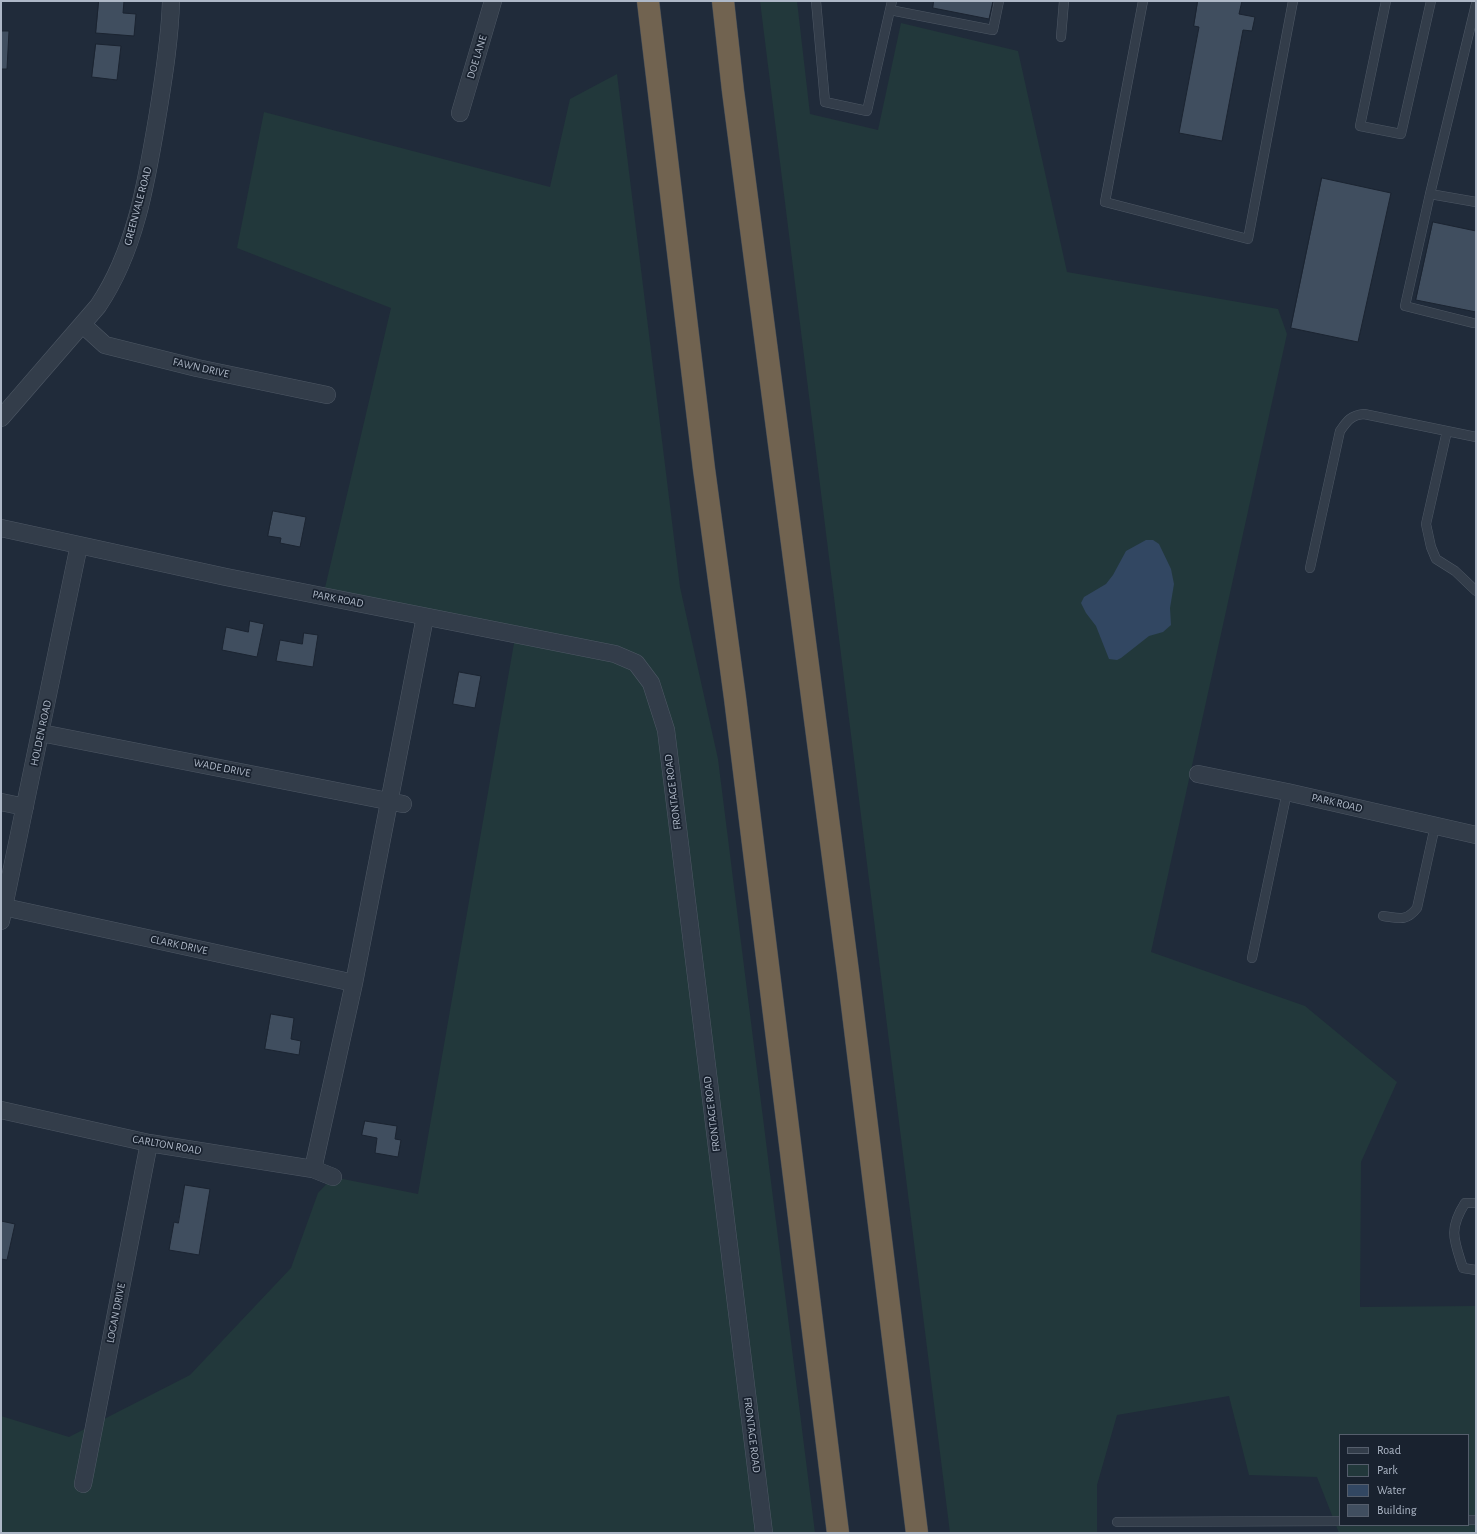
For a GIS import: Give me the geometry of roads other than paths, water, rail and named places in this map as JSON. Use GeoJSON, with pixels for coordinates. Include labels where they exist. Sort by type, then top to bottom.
{"type":"FeatureCollection","features":[{"type":"Feature","properties":{"kind":"highway"},"geometry":{"type":"LineString","coordinates":[[648,1],[704,470],[735,698],[838,1533]]}},
{"type":"Feature","properties":{"kind":"highway"},"geometry":{"type":"LineString","coordinates":[[723,1],[734,98],[849,980],[917,1533]]}},
{"type":"Feature","properties":{"kind":"street","name":"GREENVALE ROAD"},"geometry":{"type":"LineString","coordinates":[[1,418],[83,325],[108,291],[132,234],[149,167],[165,69],[171,1]]}},
{"type":"Feature","properties":{"kind":"street","name":"DOE LANE"},"geometry":{"type":"LineString","coordinates":[[460,113],[493,1]]}},
{"type":"Feature","properties":{"kind":"street","name":"FAWN DRIVE"},"geometry":{"type":"LineString","coordinates":[[83,325],[105,345],[197,368],[327,395]]}},
{"type":"Feature","properties":{"kind":"street","name":"PARK ROAD"},"geometry":{"type":"LineString","coordinates":[[1,528],[226,577],[615,654],[636,663],[651,683],[656,696]]}},
{"type":"Feature","properties":{"kind":"street","name":"HOLDEN ROAD"},"geometry":{"type":"LineString","coordinates":[[2,914],[41,733],[79,545]]}},
{"type":"Feature","properties":{"kind":"street"},"geometry":{"type":"LineString","coordinates":[[313,1169],[396,803],[425,616]]}},
{"type":"Feature","properties":{"kind":"street","name":"FRONTAGE ROAD"},"geometry":{"type":"LineString","coordinates":[[656,696],[666,730],[764,1533]]}},
{"type":"Feature","properties":{"kind":"street","name":"WADE DRIVE"},"geometry":{"type":"LineString","coordinates":[[41,733],[396,803]]}},
{"type":"Feature","properties":{"kind":"street","name":"PARK ROAD"},"geometry":{"type":"LineString","coordinates":[[1198,774],[1287,792],[1476,835]]}},
{"type":"Feature","properties":{"kind":"street"},"geometry":{"type":"LineString","coordinates":[[1,802],[25,807]]}},
{"type":"Feature","properties":{"kind":"street","name":"CLARK DRIVE"},"geometry":{"type":"LineString","coordinates":[[2,914],[354,984]]}},
{"type":"Feature","properties":{"kind":"street","name":"CARLTON ROAD"},"geometry":{"type":"LineString","coordinates":[[1,1110],[149,1143],[313,1169],[333,1177]]}},
{"type":"Feature","properties":{"kind":"street","name":"LOGAN DRIVE"},"geometry":{"type":"LineString","coordinates":[[83,1484],[149,1143]]}},
{"type":"Feature","properties":{"kind":"lane"},"geometry":{"type":"LineString","coordinates":[[816,1],[825,102],[867,111],[891,6],[993,30],[999,1]]}},
{"type":"Feature","properties":{"kind":"lane"},"geometry":{"type":"LineString","coordinates":[[1061,37],[1064,1]]}},
{"type":"Feature","properties":{"kind":"lane"},"geometry":{"type":"LineString","coordinates":[[1143,1],[1104,202],[1248,239],[1294,1]]}},
{"type":"Feature","properties":{"kind":"lane"},"geometry":{"type":"LineString","coordinates":[[1386,1],[1360,126],[1401,134],[1431,1]]}},
{"type":"Feature","properties":{"kind":"lane"},"geometry":{"type":"LineString","coordinates":[[1473,323],[1405,306],[1430,194],[1476,4]]}},
{"type":"Feature","properties":{"kind":"lane"},"geometry":{"type":"LineString","coordinates":[[1430,194],[1476,202]]}},
{"type":"Feature","properties":{"kind":"lane"},"geometry":{"type":"LineString","coordinates":[[1310,568],[1340,431],[1348,419],[1355,415],[1364,414],[1476,437]]}},
{"type":"Feature","properties":{"kind":"lane"},"geometry":{"type":"LineString","coordinates":[[1447,431],[1426,524],[1431,547],[1436,559],[1455,571],[1476,591]]}},
{"type":"Feature","properties":{"kind":"lane"},"geometry":{"type":"LineString","coordinates":[[1252,958],[1287,792]]}},
{"type":"Feature","properties":{"kind":"lane"},"geometry":{"type":"LineString","coordinates":[[1383,916],[1403,919],[1411,916],[1417,908],[1435,826]]}},
{"type":"Feature","properties":{"kind":"lane"},"geometry":{"type":"LineString","coordinates":[[1476,1203],[1464,1203],[1457,1216],[1453,1237],[1463,1268],[1476,1270]]}},
{"type":"Feature","properties":{"kind":"lane"},"geometry":{"type":"LineString","coordinates":[[1117,1522],[1339,1521]]}},
{"type":"Feature","properties":{"kind":"water"},"geometry":{"type":"Polygon","coordinates":[[[1146,540],[1153,540],[1159,544],[1171,569],[1174,584],[1170,608],[1171,625],[1163,632],[1149,636],[1121,658],[1117,660],[1109,659],[1096,626],[1086,613],[1081,603],[1084,597],[1106,584],[1113,575],[1126,551],[1146,540]]]}}]}
